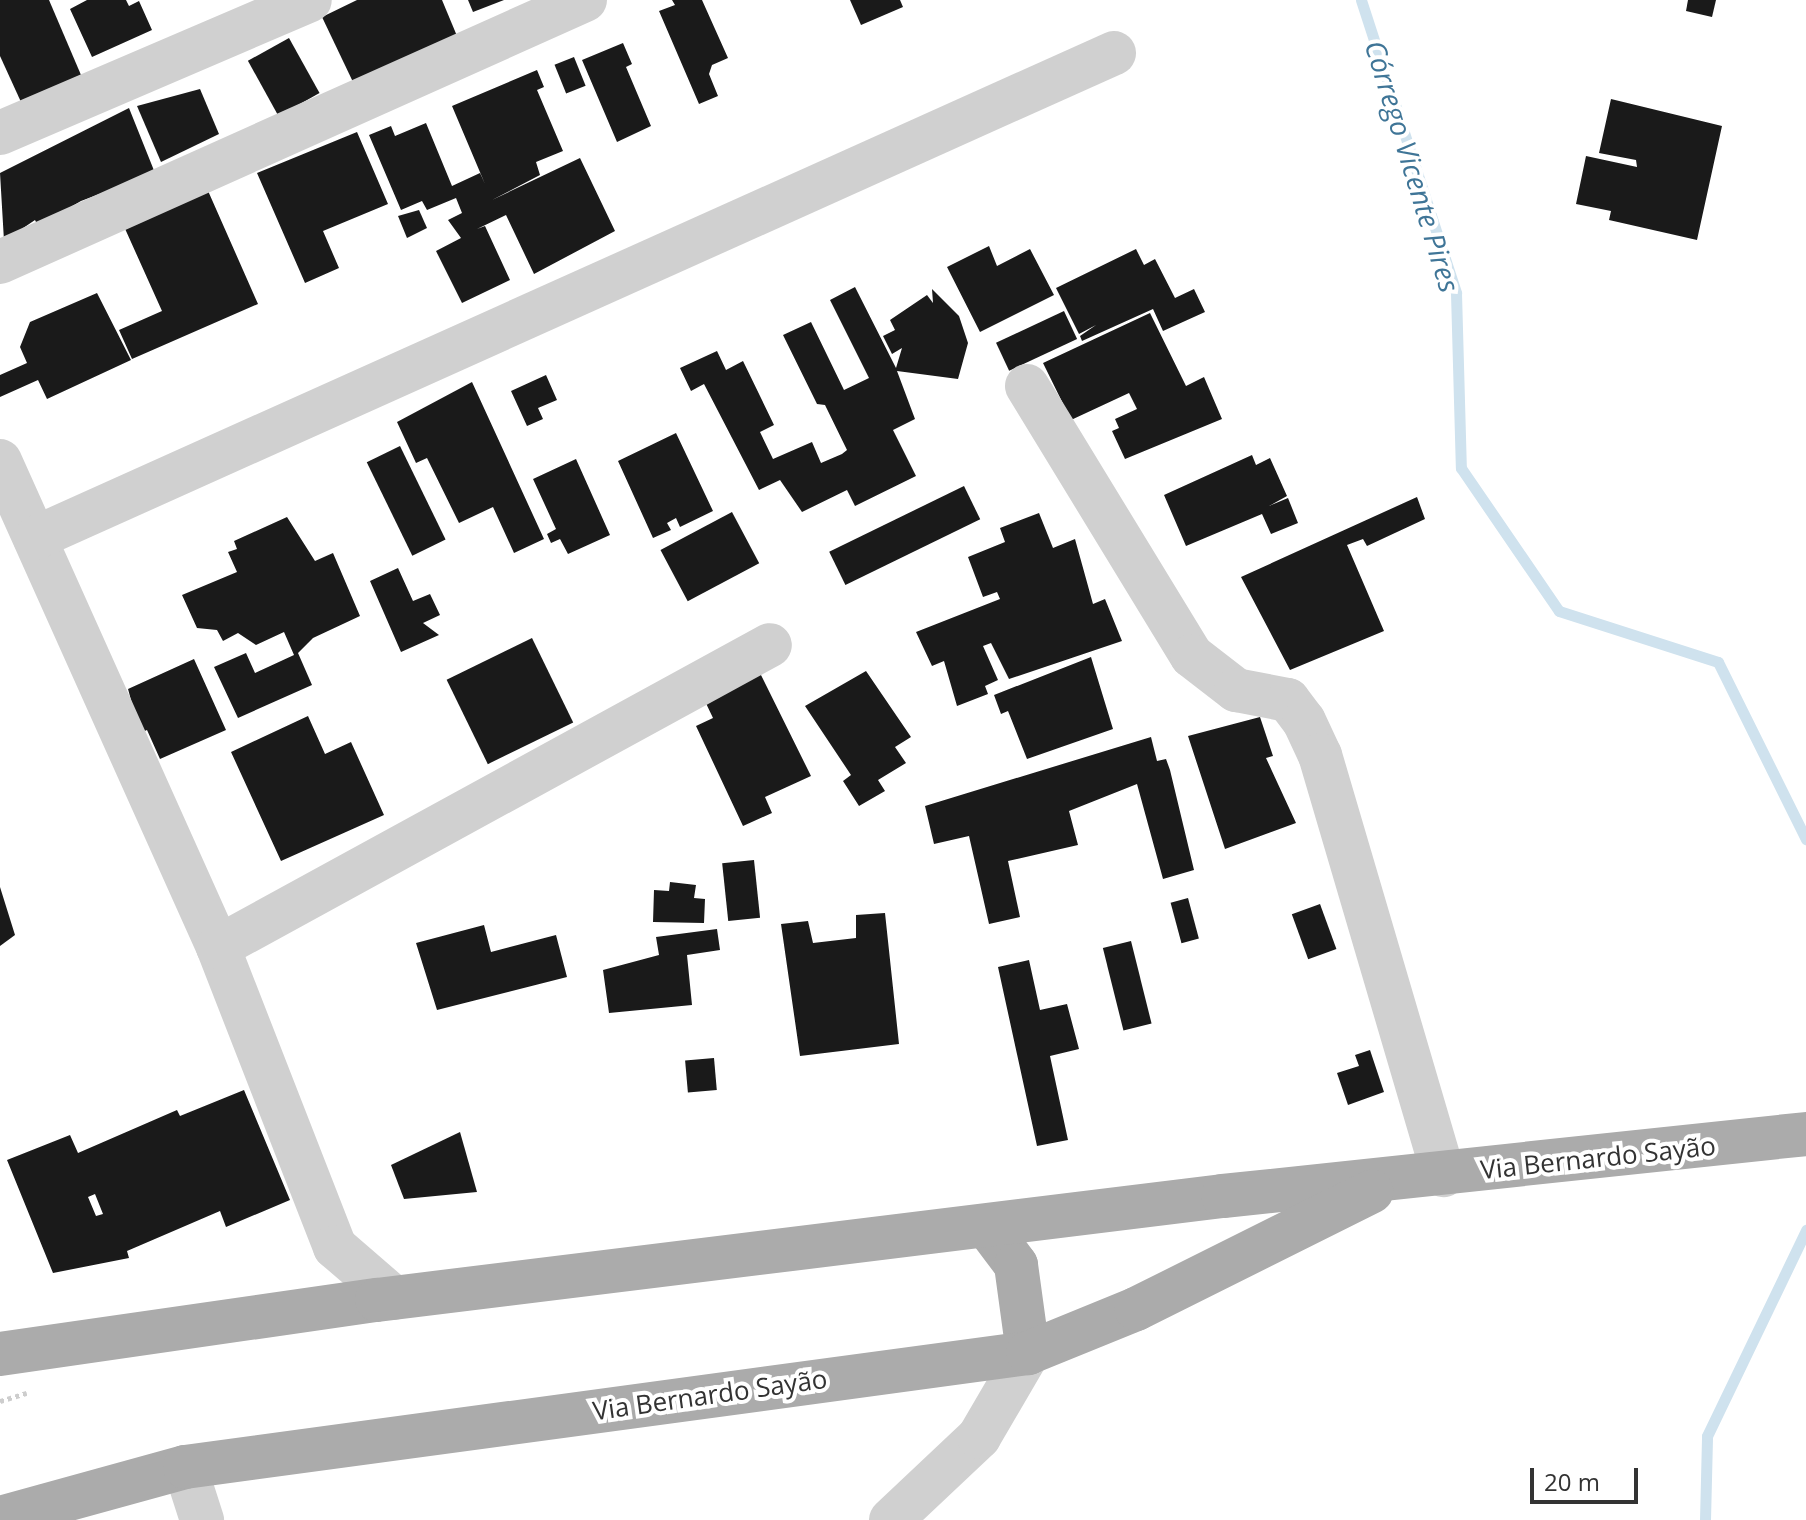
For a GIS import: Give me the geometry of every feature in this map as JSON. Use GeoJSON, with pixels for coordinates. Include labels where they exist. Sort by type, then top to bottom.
{"type":"FeatureCollection","features":[{"type":"Feature","properties":{"kind":"main road","name":"Via Bernardo Sayão"},"geometry":{"type":"LineString","coordinates":[[0,1354],[324,1307],[989,1229],[1223,1196],[1391,1182],[1806,1134]]}},
{"type":"Feature","properties":{"kind":"main road","name":"Via Bernardo Sayão"},"geometry":{"type":"LineString","coordinates":[[0,1518],[185,1467],[1028,1353],[1136,1309],[1391,1182]]}},
{"type":"Feature","properties":{"kind":"main road"},"geometry":{"type":"LineString","coordinates":[[989,1229],[1016,1265],[1028,1353]]}},
{"type":"Feature","properties":{"kind":"street"},"geometry":{"type":"LineString","coordinates":[[0,133],[310,0]]}},
{"type":"Feature","properties":{"kind":"street"},"geometry":{"type":"LineString","coordinates":[[0,262],[585,0]]}},
{"type":"Feature","properties":{"kind":"street"},"geometry":{"type":"LineString","coordinates":[[35,538],[1114,53]]}},
{"type":"Feature","properties":{"kind":"street"},"geometry":{"type":"LineString","coordinates":[[1027,386],[1192,656],[1236,690],[1288,700],[1304,721],[1320,755],[1444,1175]]}},
{"type":"Feature","properties":{"kind":"street"},"geometry":{"type":"LineString","coordinates":[[0,461],[218,947],[335,1247],[394,1298]]}},
{"type":"Feature","properties":{"kind":"street"},"geometry":{"type":"LineString","coordinates":[[218,947],[770,645]]}},
{"type":"Feature","properties":{"kind":"street"},"geometry":{"type":"LineString","coordinates":[[324,1307],[335,1247]]}},
{"type":"Feature","properties":{"kind":"street"},"geometry":{"type":"LineString","coordinates":[[891,1520],[979,1437],[1028,1353]]}},
{"type":"Feature","properties":{"kind":"street"},"geometry":{"type":"LineString","coordinates":[[185,1467],[202,1520]]}},
{"type":"Feature","properties":{"kind":"building"},"geometry":{"type":"Polygon","coordinates":[[[0,0],[49,0],[81,75],[21,102],[0,56],[0,0]]]}},
{"type":"Feature","properties":{"kind":"building"},"geometry":{"type":"Polygon","coordinates":[[[87,0],[126,0],[129,6],[139,1],[152,30],[92,57],[70,9],[87,0]]]}},
{"type":"Feature","properties":{"kind":"building"},"geometry":{"type":"Polygon","coordinates":[[[357,0],[442,0],[457,36],[353,82],[322,17],[357,0]]]}},
{"type":"Feature","properties":{"kind":"building"},"geometry":{"type":"Polygon","coordinates":[[[468,0],[504,0],[473,12],[468,0]]]}},
{"type":"Feature","properties":{"kind":"building"},"geometry":{"type":"Polygon","coordinates":[[[672,0],[702,0],[728,58],[712,65],[709,74],[718,96],[699,104],[659,11],[675,5],[672,0]]]}},
{"type":"Feature","properties":{"kind":"building"},"geometry":{"type":"Polygon","coordinates":[[[850,0],[900,0],[903,7],[861,25],[850,0]]]}},
{"type":"Feature","properties":{"kind":"building"},"geometry":{"type":"Polygon","coordinates":[[[1688,0],[1716,0],[1712,17],[1686,11],[1688,0]]]}},
{"type":"Feature","properties":{"kind":"building"},"geometry":{"type":"Polygon","coordinates":[[[289,38],[320,93],[278,116],[248,61],[289,38]]]}},
{"type":"Feature","properties":{"kind":"building"},"geometry":{"type":"Polygon","coordinates":[[[623,43],[632,64],[626,67],[651,126],[617,142],[582,60],[623,43]]]}},
{"type":"Feature","properties":{"kind":"building"},"geometry":{"type":"Polygon","coordinates":[[[574,57],[586,86],[566,94],[555,65],[574,57]]]}},
{"type":"Feature","properties":{"kind":"building"},"geometry":{"type":"Polygon","coordinates":[[[537,70],[544,87],[537,90],[563,151],[536,162],[540,175],[492,200],[580,158],[615,231],[534,274],[506,215],[477,229],[485,226],[510,280],[462,303],[436,251],[461,238],[448,220],[462,213],[456,198],[427,210],[422,201],[401,210],[369,135],[391,126],[395,136],[426,123],[452,186],[480,173],[485,184],[452,106],[537,70]]]}},
{"type":"Feature","properties":{"kind":"building"},"geometry":{"type":"Polygon","coordinates":[[[200,89],[219,134],[161,162],[137,106],[200,89]]]}},
{"type":"Feature","properties":{"kind":"building"},"geometry":{"type":"Polygon","coordinates":[[[1611,99],[1722,126],[1697,240],[1609,220],[1611,211],[1576,204],[1586,156],[1637,167],[1636,160],[1599,153],[1611,99]]]}},
{"type":"Feature","properties":{"kind":"building"},"geometry":{"type":"Polygon","coordinates":[[[129,108],[155,173],[81,201],[38,226],[35,220],[4,241],[0,173],[129,108]]]}},
{"type":"Feature","properties":{"kind":"building"},"geometry":{"type":"Polygon","coordinates":[[[357,132],[388,204],[323,231],[339,268],[305,283],[257,173],[357,132]]]}},
{"type":"Feature","properties":{"kind":"building"},"geometry":{"type":"Polygon","coordinates":[[[205,184],[258,304],[132,359],[119,330],[162,311],[122,222],[205,184]]]}},
{"type":"Feature","properties":{"kind":"building"},"geometry":{"type":"Polygon","coordinates":[[[419,210],[427,228],[407,238],[398,216],[419,210]]]}},
{"type":"Feature","properties":{"kind":"building"},"geometry":{"type":"Polygon","coordinates":[[[989,246],[997,266],[1030,249],[1054,295],[980,332],[947,267],[989,246]]]}},
{"type":"Feature","properties":{"kind":"building"},"geometry":{"type":"Polygon","coordinates":[[[1136,249],[1144,265],[1155,259],[1175,298],[1194,289],[1205,312],[1163,331],[1153,309],[1082,341],[1080,336],[1096,325],[1079,334],[1056,288],[1136,249]]]}},
{"type":"Feature","properties":{"kind":"building"},"geometry":{"type":"Polygon","coordinates":[[[855,287],[896,368],[902,348],[892,354],[883,336],[895,330],[890,320],[927,295],[933,303],[932,289],[959,316],[968,343],[958,379],[897,371],[915,419],[893,430],[916,476],[855,506],[847,490],[802,512],[780,480],[759,490],[704,384],[691,391],[680,368],[717,351],[726,370],[743,361],[774,425],[760,432],[773,459],[812,442],[821,463],[842,454],[847,450],[825,405],[817,404],[783,335],[811,322],[844,390],[869,378],[830,300],[855,287]]]}},
{"type":"Feature","properties":{"kind":"building"},"geometry":{"type":"Polygon","coordinates":[[[97,293],[131,360],[47,399],[38,380],[0,397],[0,375],[27,363],[20,347],[30,322],[97,293]]]}},
{"type":"Feature","properties":{"kind":"building"},"geometry":{"type":"Polygon","coordinates":[[[1064,311],[1077,339],[1009,371],[996,343],[1064,311]]]}},
{"type":"Feature","properties":{"kind":"building"},"geometry":{"type":"Polygon","coordinates":[[[1150,313],[1186,386],[1204,377],[1222,419],[1125,459],[1112,431],[1119,428],[1115,419],[1137,409],[1129,393],[1071,420],[1043,363],[1150,313]]]}},
{"type":"Feature","properties":{"kind":"building"},"geometry":{"type":"Polygon","coordinates":[[[546,375],[557,400],[538,408],[543,419],[527,426],[511,391],[546,375]]]}},
{"type":"Feature","properties":{"kind":"building"},"geometry":{"type":"Polygon","coordinates":[[[472,382],[544,539],[514,553],[493,507],[459,523],[427,458],[416,463],[397,422],[472,382]]]}},
{"type":"Feature","properties":{"kind":"building"},"geometry":{"type":"Polygon","coordinates":[[[676,433],[713,511],[680,527],[676,518],[667,523],[671,530],[653,538],[618,461],[676,433]]]}},
{"type":"Feature","properties":{"kind":"building"},"geometry":{"type":"Polygon","coordinates":[[[400,446],[446,539],[412,556],[367,462],[400,446]]]}},
{"type":"Feature","properties":{"kind":"building"},"geometry":{"type":"Polygon","coordinates":[[[1252,455],[1256,465],[1270,458],[1287,496],[1269,506],[1288,498],[1298,523],[1271,534],[1262,514],[1186,546],[1164,495],[1252,455]]]}},
{"type":"Feature","properties":{"kind":"building"},"geometry":{"type":"Polygon","coordinates":[[[576,459],[610,535],[568,554],[560,539],[551,543],[547,534],[556,529],[533,479],[576,459]]]}},
{"type":"Feature","properties":{"kind":"building"},"geometry":{"type":"Polygon","coordinates":[[[964,486],[980,519],[845,585],[829,552],[964,486]]]}},
{"type":"Feature","properties":{"kind":"building"},"geometry":{"type":"Polygon","coordinates":[[[1417,497],[1425,519],[1367,546],[1363,539],[1347,545],[1384,631],[1290,670],[1241,577],[1417,497]]]}},
{"type":"Feature","properties":{"kind":"building"},"geometry":{"type":"Polygon","coordinates":[[[732,512],[759,563],[688,601],[660,550],[732,512]]]}},
{"type":"Feature","properties":{"kind":"building"},"geometry":{"type":"Polygon","coordinates":[[[1039,513],[1053,548],[1075,539],[1093,604],[1105,599],[1122,641],[1009,679],[991,643],[983,646],[998,680],[985,686],[988,694],[957,706],[944,661],[932,666],[916,632],[1000,599],[997,592],[983,597],[968,557],[1005,542],[1000,528],[1039,513]]]}},
{"type":"Feature","properties":{"kind":"building"},"geometry":{"type":"Polygon","coordinates":[[[287,517],[315,561],[333,553],[360,616],[313,638],[298,653],[312,685],[238,718],[214,667],[246,653],[255,673],[294,655],[284,632],[256,645],[238,633],[223,641],[217,630],[197,628],[182,595],[237,572],[228,552],[237,549],[234,541],[287,517]]]}},
{"type":"Feature","properties":{"kind":"building"},"geometry":{"type":"Polygon","coordinates":[[[398,568],[413,601],[430,594],[440,615],[423,623],[439,635],[401,652],[370,581],[398,568]]]}},
{"type":"Feature","properties":{"kind":"building"},"geometry":{"type":"Polygon","coordinates":[[[532,638],[573,722],[488,764],[447,680],[532,638]]]}},
{"type":"Feature","properties":{"kind":"building"},"geometry":{"type":"Polygon","coordinates":[[[1091,657],[1113,729],[1027,759],[1008,711],[1001,714],[994,695],[1091,657]]]}},
{"type":"Feature","properties":{"kind":"building"},"geometry":{"type":"Polygon","coordinates":[[[194,659],[226,730],[160,759],[147,730],[140,733],[128,689],[194,659]]]}},
{"type":"Feature","properties":{"kind":"building"},"geometry":{"type":"Polygon","coordinates":[[[758,669],[811,776],[765,797],[772,813],[743,826],[696,726],[713,718],[702,695],[758,669]]]}},
{"type":"Feature","properties":{"kind":"building"},"geometry":{"type":"Polygon","coordinates":[[[866,671],[911,737],[895,747],[906,763],[878,780],[885,791],[859,806],[843,781],[851,775],[805,706],[866,671]]]}},
{"type":"Feature","properties":{"kind":"building"},"geometry":{"type":"Polygon","coordinates":[[[308,716],[325,754],[351,742],[384,815],[281,861],[231,752],[308,716]]]}},
{"type":"Feature","properties":{"kind":"building"},"geometry":{"type":"Polygon","coordinates":[[[1260,717],[1273,756],[1266,758],[1296,823],[1225,849],[1188,736],[1260,717]]]}},
{"type":"Feature","properties":{"kind":"building"},"geometry":{"type":"Polygon","coordinates":[[[1151,737],[1157,761],[1166,759],[1170,770],[1194,870],[1163,879],[1137,784],[1069,811],[1078,845],[1008,861],[1020,917],[989,924],[969,836],[934,844],[925,806],[1151,737]]]}},
{"type":"Feature","properties":{"kind":"building"},"geometry":{"type":"Polygon","coordinates":[[[754,860],[760,918],[728,921],[722,863],[754,860]]]}},
{"type":"Feature","properties":{"kind":"building"},"geometry":{"type":"Polygon","coordinates":[[[670,882],[696,885],[694,898],[705,899],[704,923],[653,922],[654,890],[669,891],[670,882]]]}},
{"type":"Feature","properties":{"kind":"building"},"geometry":{"type":"Polygon","coordinates":[[[0,887],[15,935],[0,946],[0,887]]]}},
{"type":"Feature","properties":{"kind":"building"},"geometry":{"type":"Polygon","coordinates":[[[1188,898],[1199,939],[1181,943],[1171,903],[1188,898]]]}},
{"type":"Feature","properties":{"kind":"building"},"geometry":{"type":"Polygon","coordinates":[[[1320,904],[1336,949],[1308,959],[1292,914],[1320,904]]]}},
{"type":"Feature","properties":{"kind":"building"},"geometry":{"type":"Polygon","coordinates":[[[885,913],[899,1044],[800,1056],[781,924],[808,921],[813,943],[856,938],[856,915],[885,913]]]}},
{"type":"Feature","properties":{"kind":"building"},"geometry":{"type":"Polygon","coordinates":[[[484,925],[491,952],[556,935],[567,977],[437,1010],[416,943],[484,925]]]}},
{"type":"Feature","properties":{"kind":"building"},"geometry":{"type":"Polygon","coordinates":[[[717,929],[720,950],[687,955],[692,1005],[609,1013],[603,970],[659,955],[656,937],[717,929]]]}},
{"type":"Feature","properties":{"kind":"building"},"geometry":{"type":"Polygon","coordinates":[[[1131,941],[1152,1023],[1123,1030],[1103,948],[1131,941]]]}},
{"type":"Feature","properties":{"kind":"building"},"geometry":{"type":"Polygon","coordinates":[[[1029,960],[1040,1010],[1067,1004],[1079,1049],[1050,1056],[1068,1140],[1037,1146],[998,967],[1029,960]]]}},
{"type":"Feature","properties":{"kind":"building"},"geometry":{"type":"Polygon","coordinates":[[[1370,1050],[1384,1092],[1348,1105],[1337,1073],[1359,1066],[1355,1055],[1370,1050]]]}},
{"type":"Feature","properties":{"kind":"building"},"geometry":{"type":"Polygon","coordinates":[[[714,1058],[717,1090],[688,1092],[685,1061],[714,1058]]]}},
{"type":"Feature","properties":{"kind":"building"},"geometry":{"type":"Polygon","coordinates":[[[244,1090],[290,1200],[226,1227],[220,1211],[127,1251],[129,1258],[53,1273],[7,1160],[70,1135],[78,1153],[177,1110],[180,1116],[244,1090]],[[95,1194],[88,1197],[96,1216],[103,1214],[95,1194]]]}},
{"type":"Feature","properties":{"kind":"building"},"geometry":{"type":"Polygon","coordinates":[[[460,1132],[477,1192],[404,1199],[391,1165],[460,1132]]]}},
{"type":"Feature","properties":{"kind":"waterway","name":"Córrego Vicente Pires"},"geometry":{"type":"LineString","coordinates":[[1361,0],[1456,293],[1461,468],[1559,611],[1718,662],[1806,839]]}},
{"type":"Feature","properties":{"kind":"waterway","name":"Córrego Vicente Pires"},"geometry":{"type":"LineString","coordinates":[[1705,1520],[1707,1436],[1806,1230]]}}]}
